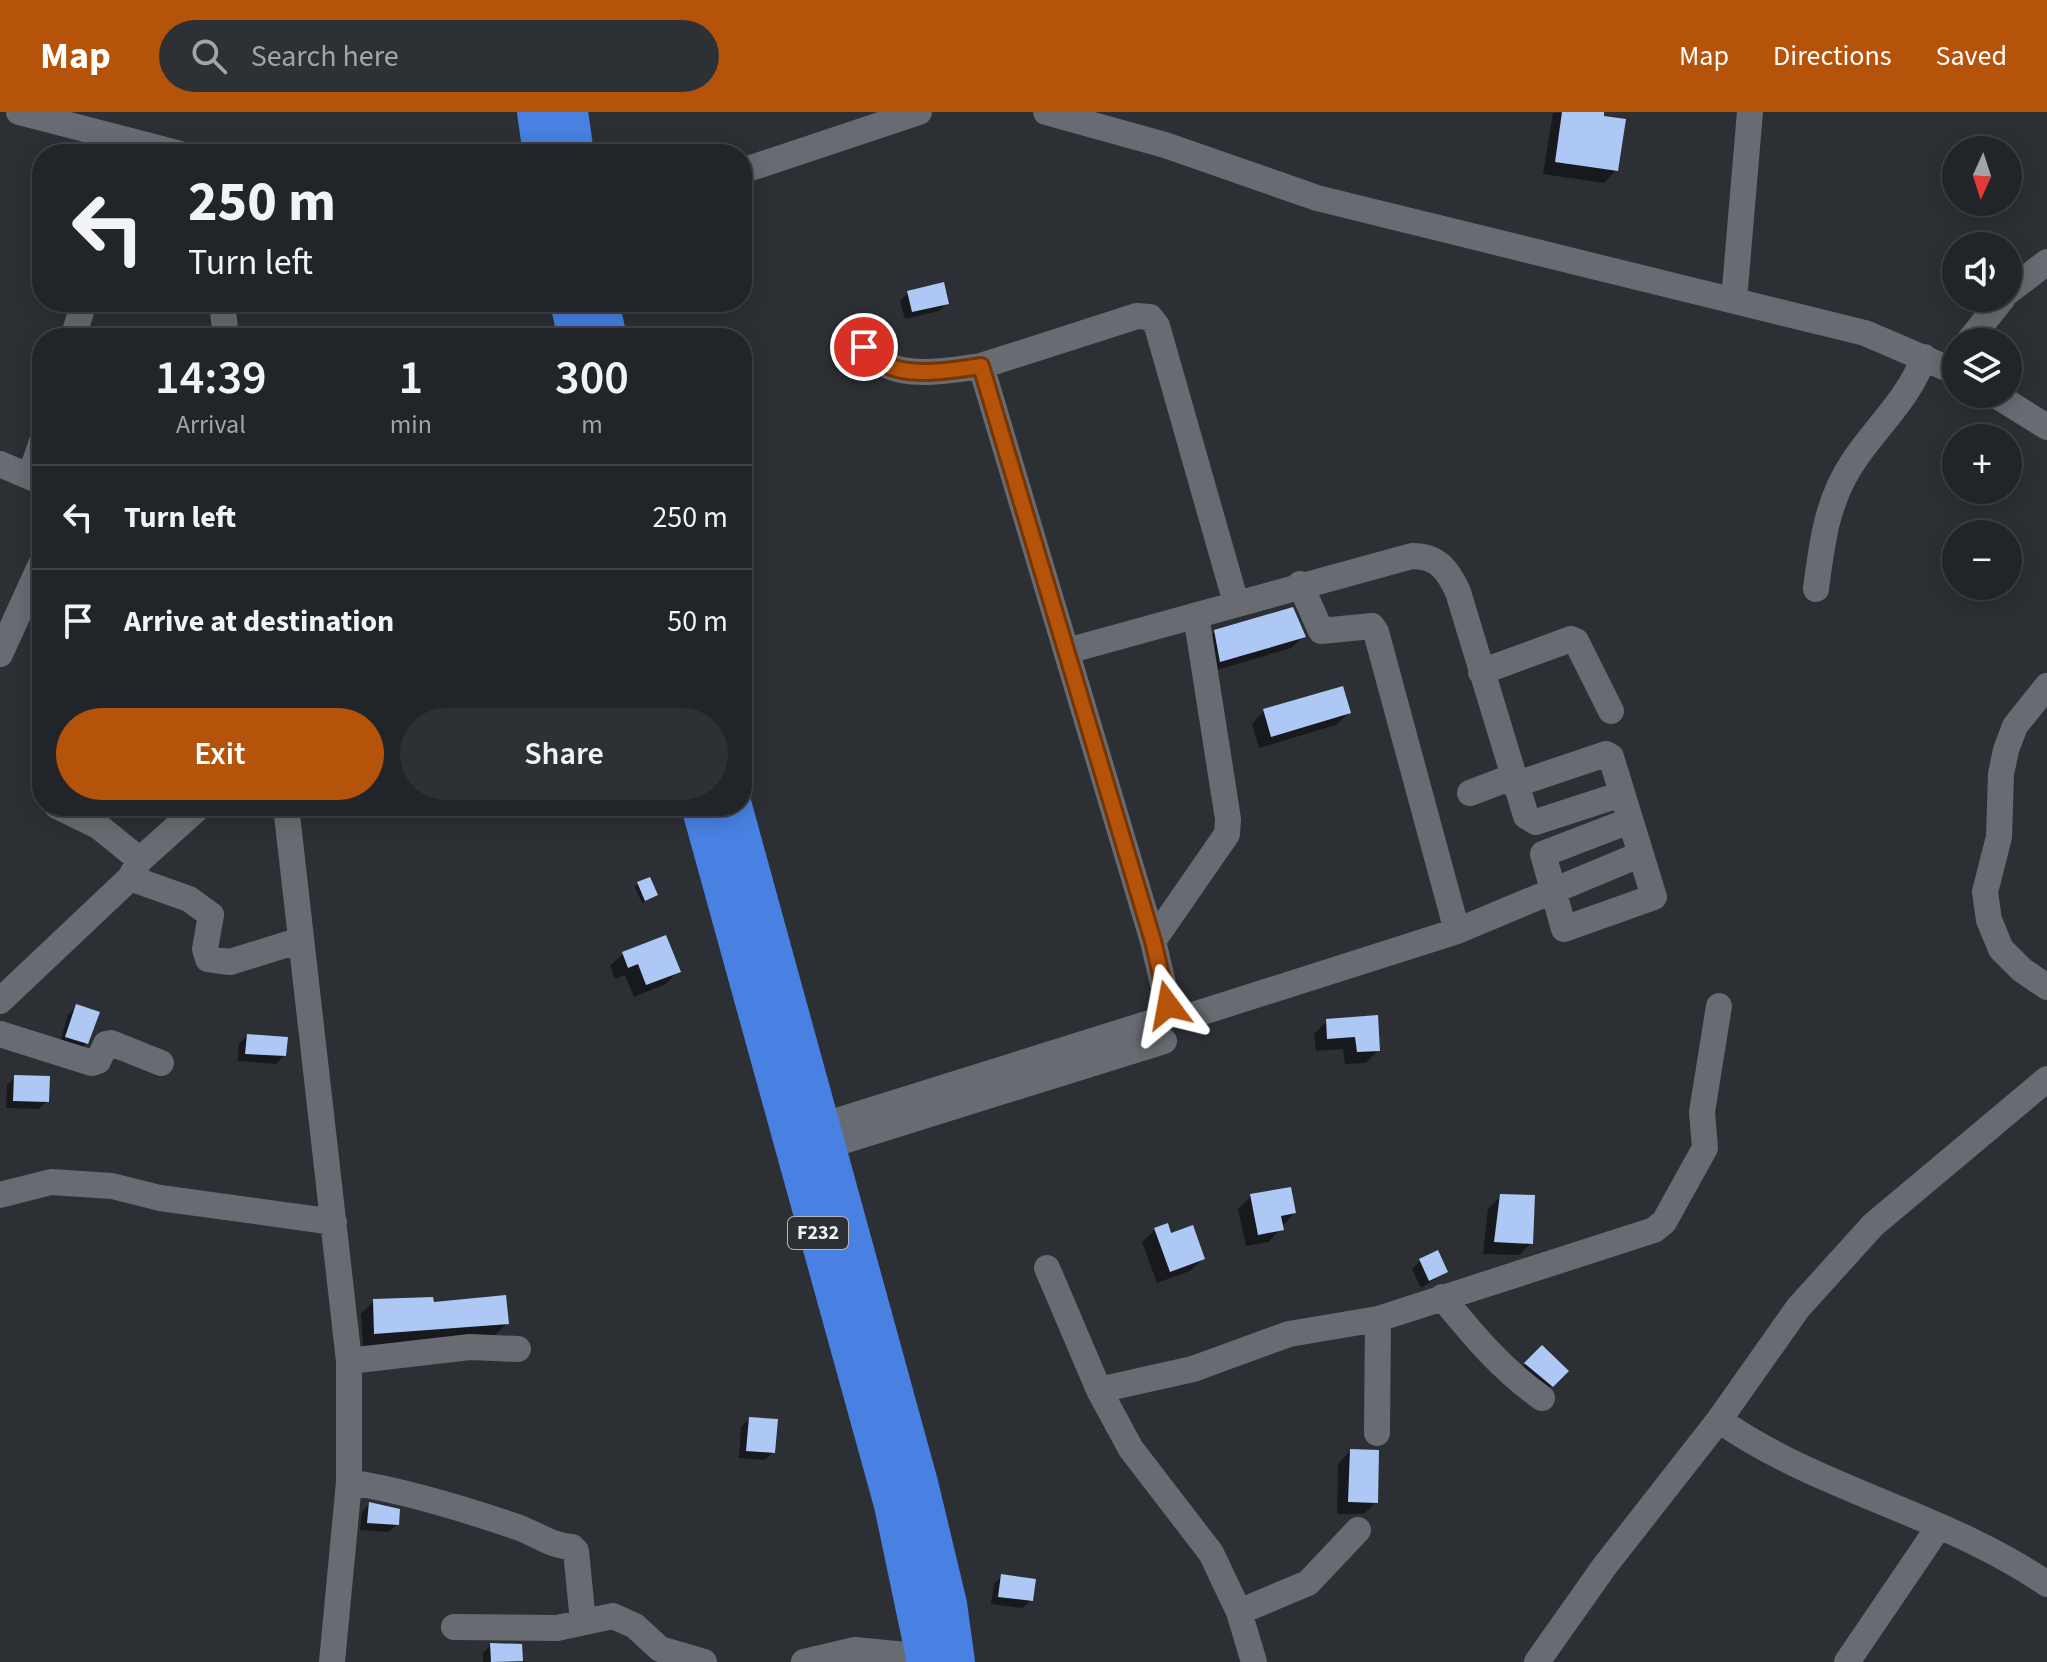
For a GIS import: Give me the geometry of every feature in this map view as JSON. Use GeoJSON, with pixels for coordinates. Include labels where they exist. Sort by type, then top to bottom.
{"type":"FeatureCollection","features":[{"type":"Feature","properties":{"kind":"highway"},"geometry":{"type":"LineString","coordinates":[[536,112],[541,144]]}},
{"type":"Feature","properties":{"kind":"highway"},"geometry":{"type":"LineString","coordinates":[[569,112],[574,144]]}},
{"type":"Feature","properties":{"kind":"highway","name":"F232"},"geometry":{"type":"LineString","coordinates":[[703,816],[936,1660]]}},
{"type":"Feature","properties":{"kind":"highway","name":"F232"},"geometry":{"type":"LineString","coordinates":[[736,816],[919,1483],[948,1604],[936,1660]]}},
{"type":"Feature","properties":{"kind":"street"},"geometry":{"type":"LineString","coordinates":[[19,112],[142,144]]}},
{"type":"Feature","properties":{"kind":"street"},"geometry":{"type":"LineString","coordinates":[[752,168],[919,112]]}},
{"type":"Feature","properties":{"kind":"street"},"geometry":{"type":"LineString","coordinates":[[1046,112],[1165,145],[1317,198],[1865,333],[1942,363]]}},
{"type":"Feature","properties":{"kind":"street"},"geometry":{"type":"LineString","coordinates":[[1734,300],[1750,112]]}},
{"type":"Feature","properties":{"kind":"street"},"geometry":{"type":"LineString","coordinates":[[2022,281],[2047,262]]}},
{"type":"Feature","properties":{"kind":"street"},"geometry":{"type":"LineString","coordinates":[[1979,328],[1992,312]]}},
{"type":"Feature","properties":{"kind":"street"},"geometry":{"type":"LineString","coordinates":[[864,347],[884,364],[905,369],[956,370],[981,366],[1137,316],[1150,317],[1157,326],[1236,603]]}},
{"type":"Feature","properties":{"kind":"street"},"geometry":{"type":"LineString","coordinates":[[1816,589],[1824,525],[1837,491],[1852,462],[1911,390],[1924,357]]}},
{"type":"Feature","properties":{"kind":"street"},"geometry":{"type":"LineString","coordinates":[[981,366],[1153,941],[1169,1021]]}},
{"type":"Feature","properties":{"kind":"street"},"geometry":{"type":"LineString","coordinates":[[2016,408],[2047,427]]}},
{"type":"Feature","properties":{"kind":"street"},"geometry":{"type":"LineString","coordinates":[[0,464],[32,477]]}},
{"type":"Feature","properties":{"kind":"street"},"geometry":{"type":"LineString","coordinates":[[1067,651],[1300,584],[1412,556],[1429,556],[1444,566],[1453,580],[1513,781],[1530,820],[1536,822],[1622,794]]}},
{"type":"Feature","properties":{"kind":"street"},"geometry":{"type":"LineString","coordinates":[[0,654],[32,584]]}},
{"type":"Feature","properties":{"kind":"street"},"geometry":{"type":"LineString","coordinates":[[1300,584],[1321,631],[1364,624],[1372,626],[1376,632],[1457,931]]}},
{"type":"Feature","properties":{"kind":"street"},"geometry":{"type":"LineString","coordinates":[[1153,941],[1227,834],[1228,819],[1196,615]]}},
{"type":"Feature","properties":{"kind":"street"},"geometry":{"type":"LineString","coordinates":[[1481,672],[1571,639],[1576,641],[1611,711]]}},
{"type":"Feature","properties":{"kind":"street"},"geometry":{"type":"LineString","coordinates":[[2047,686],[2015,726],[2006,750],[2001,774],[1999,837],[1985,892],[1989,920],[2001,949],[2022,970],[2047,987]]}},
{"type":"Feature","properties":{"kind":"street"},"geometry":{"type":"LineString","coordinates":[[1470,793],[1606,754],[1611,757],[1654,897],[1564,929],[1543,854],[1629,821]]}},
{"type":"Feature","properties":{"kind":"street"},"geometry":{"type":"LineString","coordinates":[[1573,810],[1582,838]]}},
{"type":"Feature","properties":{"kind":"street"},"geometry":{"type":"LineString","coordinates":[[78,816],[98,826],[135,869],[211,915],[205,949],[208,959],[230,962],[301,940]]}},
{"type":"Feature","properties":{"kind":"street"},"geometry":{"type":"LineString","coordinates":[[0,1001],[190,816]]}},
{"type":"Feature","properties":{"kind":"street"},"geometry":{"type":"LineString","coordinates":[[287,816],[349,1361],[349,1482],[332,1662]]}},
{"type":"Feature","properties":{"kind":"street"},"geometry":{"type":"LineString","coordinates":[[824,1136],[1169,1021],[1457,931],[1639,855]]}},
{"type":"Feature","properties":{"kind":"street"},"geometry":{"type":"LineString","coordinates":[[1593,873],[1606,916]]}},
{"type":"Feature","properties":{"kind":"street"},"geometry":{"type":"LineString","coordinates":[[1099,1390],[1193,1369],[1289,1334],[1378,1319],[1654,1230],[1664,1222],[1705,1148],[1702,1112],[1719,1006]]}},
{"type":"Feature","properties":{"kind":"street"},"geometry":{"type":"LineString","coordinates":[[0,1034],[92,1063],[98,1061],[106,1044],[111,1043],[161,1063]]}},
{"type":"Feature","properties":{"kind":"street"},"geometry":{"type":"LineString","coordinates":[[1537,1662],[1604,1567],[1719,1420],[1798,1308],[1873,1225],[2047,1079]]}},
{"type":"Feature","properties":{"kind":"street"},"geometry":{"type":"LineString","coordinates":[[0,1195],[51,1182],[112,1186],[160,1198],[334,1222]]}},
{"type":"Feature","properties":{"kind":"street"},"geometry":{"type":"LineString","coordinates":[[1047,1268],[1099,1390],[1131,1449],[1211,1553],[1239,1612],[1254,1662]]}},
{"type":"Feature","properties":{"kind":"street"},"geometry":{"type":"LineString","coordinates":[[1442,1297],[1490,1355],[1542,1398]]}},
{"type":"Feature","properties":{"kind":"street"},"geometry":{"type":"LineString","coordinates":[[1377,1433],[1378,1319]]}},
{"type":"Feature","properties":{"kind":"street"},"geometry":{"type":"LineString","coordinates":[[349,1361],[470,1347],[518,1349]]}},
{"type":"Feature","properties":{"kind":"street"},"geometry":{"type":"LineString","coordinates":[[1719,1420],[1755,1444],[1823,1478],[1938,1528],[2047,1584]]}},
{"type":"Feature","properties":{"kind":"street"},"geometry":{"type":"LineString","coordinates":[[349,1482],[385,1488],[521,1529],[558,1547],[572,1547],[576,1551],[583,1622]]}},
{"type":"Feature","properties":{"kind":"street"},"geometry":{"type":"LineString","coordinates":[[1847,1662],[1938,1528]]}},
{"type":"Feature","properties":{"kind":"street"},"geometry":{"type":"LineString","coordinates":[[1239,1612],[1308,1583],[1358,1530]]}},
{"type":"Feature","properties":{"kind":"street"},"geometry":{"type":"LineString","coordinates":[[454,1627],[529,1629],[613,1616],[635,1626],[660,1649],[704,1662]]}},
{"type":"Feature","properties":{"kind":"street"},"geometry":{"type":"LineString","coordinates":[[804,1662],[855,1650],[936,1660]]}},
{"type":"Feature","properties":{"kind":"building"},"geometry":{"type":"Polygon","coordinates":[[[1562,112],[1604,112],[1604,116],[1626,119],[1618,171],[1555,162],[1562,112]]]}},
{"type":"Feature","properties":{"kind":"building"},"geometry":{"type":"Polygon","coordinates":[[[944,282],[949,304],[912,312],[907,291],[944,282]]]}},
{"type":"Feature","properties":{"kind":"building"},"geometry":{"type":"Polygon","coordinates":[[[1293,607],[1306,637],[1220,662],[1214,630],[1293,607]]]}},
{"type":"Feature","properties":{"kind":"building"},"geometry":{"type":"Polygon","coordinates":[[[1343,686],[1351,713],[1271,737],[1263,709],[1343,686]]]}},
{"type":"Feature","properties":{"kind":"building"},"geometry":{"type":"Polygon","coordinates":[[[650,877],[658,895],[645,901],[637,882],[650,877]]]}},
{"type":"Feature","properties":{"kind":"building"},"geometry":{"type":"Polygon","coordinates":[[[666,935],[681,972],[646,985],[638,964],[628,968],[622,952],[666,935]]]}},
{"type":"Feature","properties":{"kind":"building"},"geometry":{"type":"Polygon","coordinates":[[[76,1004],[100,1012],[88,1044],[65,1037],[76,1004]]]}},
{"type":"Feature","properties":{"kind":"building"},"geometry":{"type":"Polygon","coordinates":[[[1378,1015],[1380,1051],[1357,1052],[1355,1037],[1327,1039],[1326,1019],[1378,1015]]]}},
{"type":"Feature","properties":{"kind":"building"},"geometry":{"type":"Polygon","coordinates":[[[247,1034],[288,1037],[286,1056],[245,1054],[247,1034]]]}},
{"type":"Feature","properties":{"kind":"building"},"geometry":{"type":"Polygon","coordinates":[[[14,1075],[50,1076],[49,1102],[13,1101],[14,1075]]]}},
{"type":"Feature","properties":{"kind":"building"},"geometry":{"type":"Polygon","coordinates":[[[1291,1187],[1296,1213],[1281,1216],[1284,1230],[1258,1235],[1250,1194],[1291,1187]]]}},
{"type":"Feature","properties":{"kind":"building"},"geometry":{"type":"Polygon","coordinates":[[[1500,1194],[1535,1195],[1533,1244],[1494,1242],[1500,1194]]]}},
{"type":"Feature","properties":{"kind":"building"},"geometry":{"type":"Polygon","coordinates":[[[1168,1223],[1171,1233],[1193,1225],[1205,1259],[1170,1272],[1154,1228],[1168,1223]]]}},
{"type":"Feature","properties":{"kind":"building"},"geometry":{"type":"Polygon","coordinates":[[[1438,1250],[1448,1272],[1429,1281],[1419,1259],[1438,1250]]]}},
{"type":"Feature","properties":{"kind":"building"},"geometry":{"type":"Polygon","coordinates":[[[506,1295],[509,1324],[374,1334],[373,1299],[433,1297],[434,1302],[506,1295]]]}},
{"type":"Feature","properties":{"kind":"building"},"geometry":{"type":"Polygon","coordinates":[[[1542,1345],[1569,1371],[1553,1387],[1524,1363],[1542,1345]]]}},
{"type":"Feature","properties":{"kind":"building"},"geometry":{"type":"Polygon","coordinates":[[[749,1417],[778,1419],[775,1453],[746,1451],[749,1417]]]}},
{"type":"Feature","properties":{"kind":"building"},"geometry":{"type":"Polygon","coordinates":[[[1350,1449],[1379,1450],[1378,1503],[1348,1502],[1350,1449]]]}},
{"type":"Feature","properties":{"kind":"building"},"geometry":{"type":"Polygon","coordinates":[[[369,1502],[400,1509],[399,1525],[367,1523],[369,1502]]]}},
{"type":"Feature","properties":{"kind":"building"},"geometry":{"type":"Polygon","coordinates":[[[1001,1574],[1036,1579],[1033,1601],[998,1597],[1001,1574]]]}},
{"type":"Feature","properties":{"kind":"building"},"geometry":{"type":"Polygon","coordinates":[[[490,1643],[522,1644],[523,1661],[491,1662],[490,1643]]]}},
{"type":"Feature","properties":{"kind":"route"},"geometry":{"type":"LineString","coordinates":[[864,347],[884,364],[905,369],[931,371],[981,366],[1153,941],[1168,1005]]}}]}
